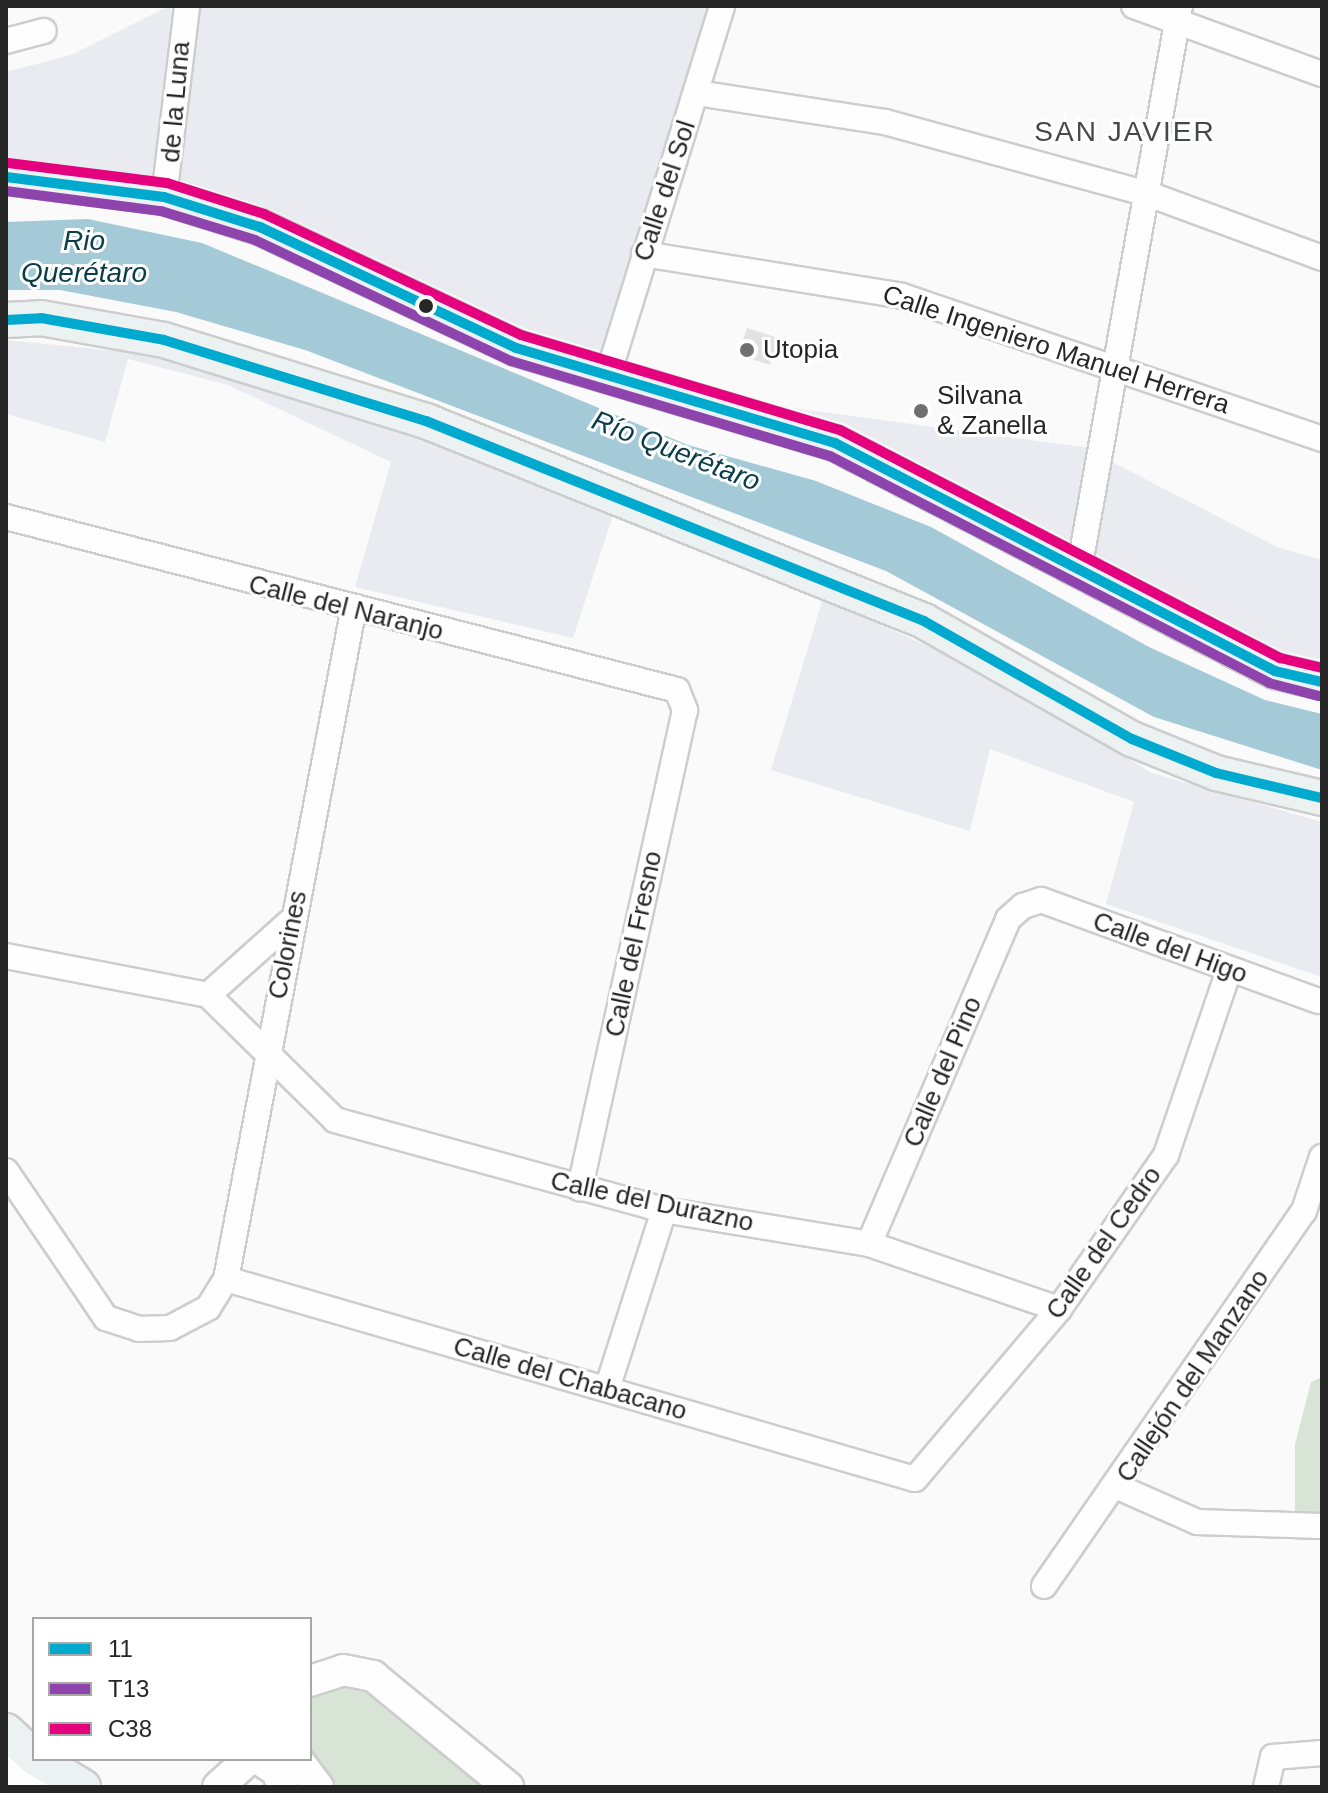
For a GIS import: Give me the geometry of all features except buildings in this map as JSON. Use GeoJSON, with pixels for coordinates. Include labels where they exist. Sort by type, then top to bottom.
{"type":"FeatureCollection","features":[{"type":"Feature","properties":{"kind":"main road"},"geometry":{"type":"LineString","coordinates":[[6,177],[164,197],[260,227],[516,348],[835,443],[1275,671],[1322,682]]}},
{"type":"Feature","properties":{"kind":"main road"},"geometry":{"type":"LineString","coordinates":[[6,203],[79,187]]}},
{"type":"Feature","properties":{"kind":"main road"},"geometry":{"type":"LineString","coordinates":[[6,320],[41,318],[164,340],[426,421],[924,621],[1132,739],[1216,773],[1322,798]]}},
{"type":"Feature","properties":{"kind":"main road"},"geometry":{"type":"LineString","coordinates":[[6,1731],[32,1755]]}},
{"type":"Feature","properties":{"kind":"main road"},"geometry":{"type":"LineString","coordinates":[[40,1761],[83,1787]]}},
{"type":"Feature","properties":{"kind":"street","name":"Calle del Sol"},"geometry":{"type":"LineString","coordinates":[[608,375],[722,6]]}},
{"type":"Feature","properties":{"kind":"street"},"geometry":{"type":"LineString","coordinates":[[1134,6],[1179,13],[1322,74]]}},
{"type":"Feature","properties":{"kind":"street","name":"de la Luna"},"geometry":{"type":"LineString","coordinates":[[164,197],[181,12]]}},
{"type":"Feature","properties":{"kind":"street"},"geometry":{"type":"LineString","coordinates":[[1079,570],[1121,366],[1179,13]]}},
{"type":"Feature","properties":{"kind":"street"},"geometry":{"type":"LineString","coordinates":[[6,41],[44,31]]}},
{"type":"Feature","properties":{"kind":"street"},"geometry":{"type":"LineString","coordinates":[[697,93],[885,122],[1148,194],[1322,258]]}},
{"type":"Feature","properties":{"kind":"street","name":"Calle Ingeniero Manuel Herrera"},"geometry":{"type":"LineString","coordinates":[[644,254],[902,296],[1121,366],[1322,439]]}},
{"type":"Feature","properties":{"kind":"street","name":"Calle del Naranjo"},"geometry":{"type":"LineString","coordinates":[[6,517],[353,612],[677,690],[684,698]]}},
{"type":"Feature","properties":{"kind":"street","name":"Colorines"},"geometry":{"type":"LineString","coordinates":[[226,1279],[353,612]]}},
{"type":"Feature","properties":{"kind":"street","name":"Calle del Fresno"},"geometry":{"type":"LineString","coordinates":[[580,1189],[684,698]]}},
{"type":"Feature","properties":{"kind":"street","name":"Calle del Higo"},"geometry":{"type":"LineString","coordinates":[[1023,906],[1041,900],[1318,1001]]}},
{"type":"Feature","properties":{"kind":"street","name":"Calle del Pino"},"geometry":{"type":"LineString","coordinates":[[869,1244],[1008,919],[1023,906]]}},
{"type":"Feature","properties":{"kind":"street"},"geometry":{"type":"LineString","coordinates":[[6,956],[208,995],[293,919]]}},
{"type":"Feature","properties":{"kind":"street","name":"Calle del Cedro"},"geometry":{"type":"LineString","coordinates":[[915,1479],[1059,1309],[1166,1155],[1229,970]]}},
{"type":"Feature","properties":{"kind":"street","name":"Calle del Durazno"},"geometry":{"type":"LineString","coordinates":[[208,995],[335,1120],[664,1210],[869,1244],[1059,1309]]}},
{"type":"Feature","properties":{"kind":"street","name":"Callejón del Manzano"},"geometry":{"type":"LineString","coordinates":[[1044,1586],[1313,1215],[1322,1157]]}},
{"type":"Feature","properties":{"kind":"street"},"geometry":{"type":"LineString","coordinates":[[6,1171],[106,1318],[170,1328],[208,1308],[226,1279]]}},
{"type":"Feature","properties":{"kind":"street"},"geometry":{"type":"LineString","coordinates":[[607,1389],[664,1210]]}},
{"type":"Feature","properties":{"kind":"street","name":"Calle del Chabacano"},"geometry":{"type":"LineString","coordinates":[[226,1279],[915,1479]]}},
{"type":"Feature","properties":{"kind":"street"},"geometry":{"type":"LineString","coordinates":[[1118,1487],[1197,1522],[1322,1526]]}},
{"type":"Feature","properties":{"kind":"street"},"geometry":{"type":"LineString","coordinates":[[312,1680],[343,1670],[373,1676],[508,1787]]}},
{"type":"Feature","properties":{"kind":"street"},"geometry":{"type":"LineString","coordinates":[[1266,1787],[1273,1757],[1322,1753]]}},
{"type":"Feature","properties":{"kind":"street"},"geometry":{"type":"LineString","coordinates":[[218,1787],[247,1761]]}},
{"type":"Feature","properties":{"kind":"street"},"geometry":{"type":"LineString","coordinates":[[262,1761],[278,1772],[282,1787]]}},
{"type":"Feature","properties":{"kind":"street"},"geometry":{"type":"LineString","coordinates":[[298,1761],[318,1787]]}},
{"type":"Feature","properties":{"kind":"street"},"geometry":{"type":"LineString","coordinates":[[6,1770],[46,1787]]}},
{"type":"Feature","properties":{"kind":"shaded area"},"geometry":{"type":"Polygon","coordinates":[[[169,6],[183,24],[187,6],[722,6],[614,355],[524,328],[268,208],[170,177],[164,197],[6,177],[6,72],[71,55],[169,6]]]}},
{"type":"Feature","properties":{"kind":"shaded area"},"geometry":{"type":"Polygon","coordinates":[[[6,340],[128,352],[328,397],[613,515],[573,638],[355,587],[391,462],[228,385],[128,359],[105,442],[6,414],[6,340]]]}},
{"type":"Feature","properties":{"kind":"shaded area"},"geometry":{"type":"Polygon","coordinates":[[[792,408],[1083,447],[1277,547],[1322,560],[1322,660],[1282,651],[843,423],[792,408]]]}},
{"type":"Feature","properties":{"kind":"shaded area"},"geometry":{"type":"Polygon","coordinates":[[[823,598],[995,677],[1152,773],[1322,822],[1322,977],[1106,904],[1134,802],[990,749],[970,831],[771,770],[823,598]]]}},
{"type":"Feature","properties":{"kind":"green space"},"geometry":{"type":"Polygon","coordinates":[[[1322,1377],[1322,1520],[1295,1518],[1295,1444],[1311,1382],[1322,1377]]]}},
{"type":"Feature","properties":{"kind":"green space"},"geometry":{"type":"Polygon","coordinates":[[[329,1683],[362,1684],[489,1787],[324,1786],[311,1761],[312,1694],[329,1683]]]}},
{"type":"Feature","properties":{"kind":"water","name":"Rio Querétaro"},"geometry":{"type":"Polygon","coordinates":[[[88,219],[202,243],[688,445],[816,481],[931,527],[1149,647],[1265,700],[1322,714],[1322,770],[1154,717],[886,571],[305,350],[176,312],[60,290],[6,290],[6,222],[88,219]]]}},
{"type":"Feature","properties":{"kind":"transit line","name":"C38"},"geometry":{"type":"LineString","coordinates":[[8,163],[167,183],[264,214],[521,335],[840,430],[1280,658],[1322,668]]}},
{"type":"Feature","properties":{"kind":"transit line","name":"11"},"geometry":{"type":"LineString","coordinates":[[6,177],[164,197],[260,227],[516,348],[835,443],[1275,671],[1322,682]]}},
{"type":"Feature","properties":{"kind":"transit line","name":"T13"},"geometry":{"type":"LineString","coordinates":[[6,191],[161,211],[255,240],[511,361],[830,456],[1269,683],[1319,696]]}},
{"type":"Feature","properties":{"kind":"transit line","name":"11"},"geometry":{"type":"LineString","coordinates":[[6,320],[41,318],[164,340],[426,421],[924,621],[1132,739],[1216,773],[1322,798]]}},
{"type":"Feature","properties":{"kind":"place","name":"Utopia"},"geometry":{"type":"Point","coordinates":[747,350]}},
{"type":"Feature","properties":{"kind":"place","name":"Silvana & Zanella"},"geometry":{"type":"Point","coordinates":[921,411]}},
{"type":"Feature","properties":{"kind":"district","name":"SAN JAVIER"},"geometry":{"type":"Point","coordinates":[1125,132]}},
{"type":"Feature","properties":{"kind":"water label","name":"Río Querétaro"},"geometry":{"type":"Point","coordinates":[676,451]}}]}
